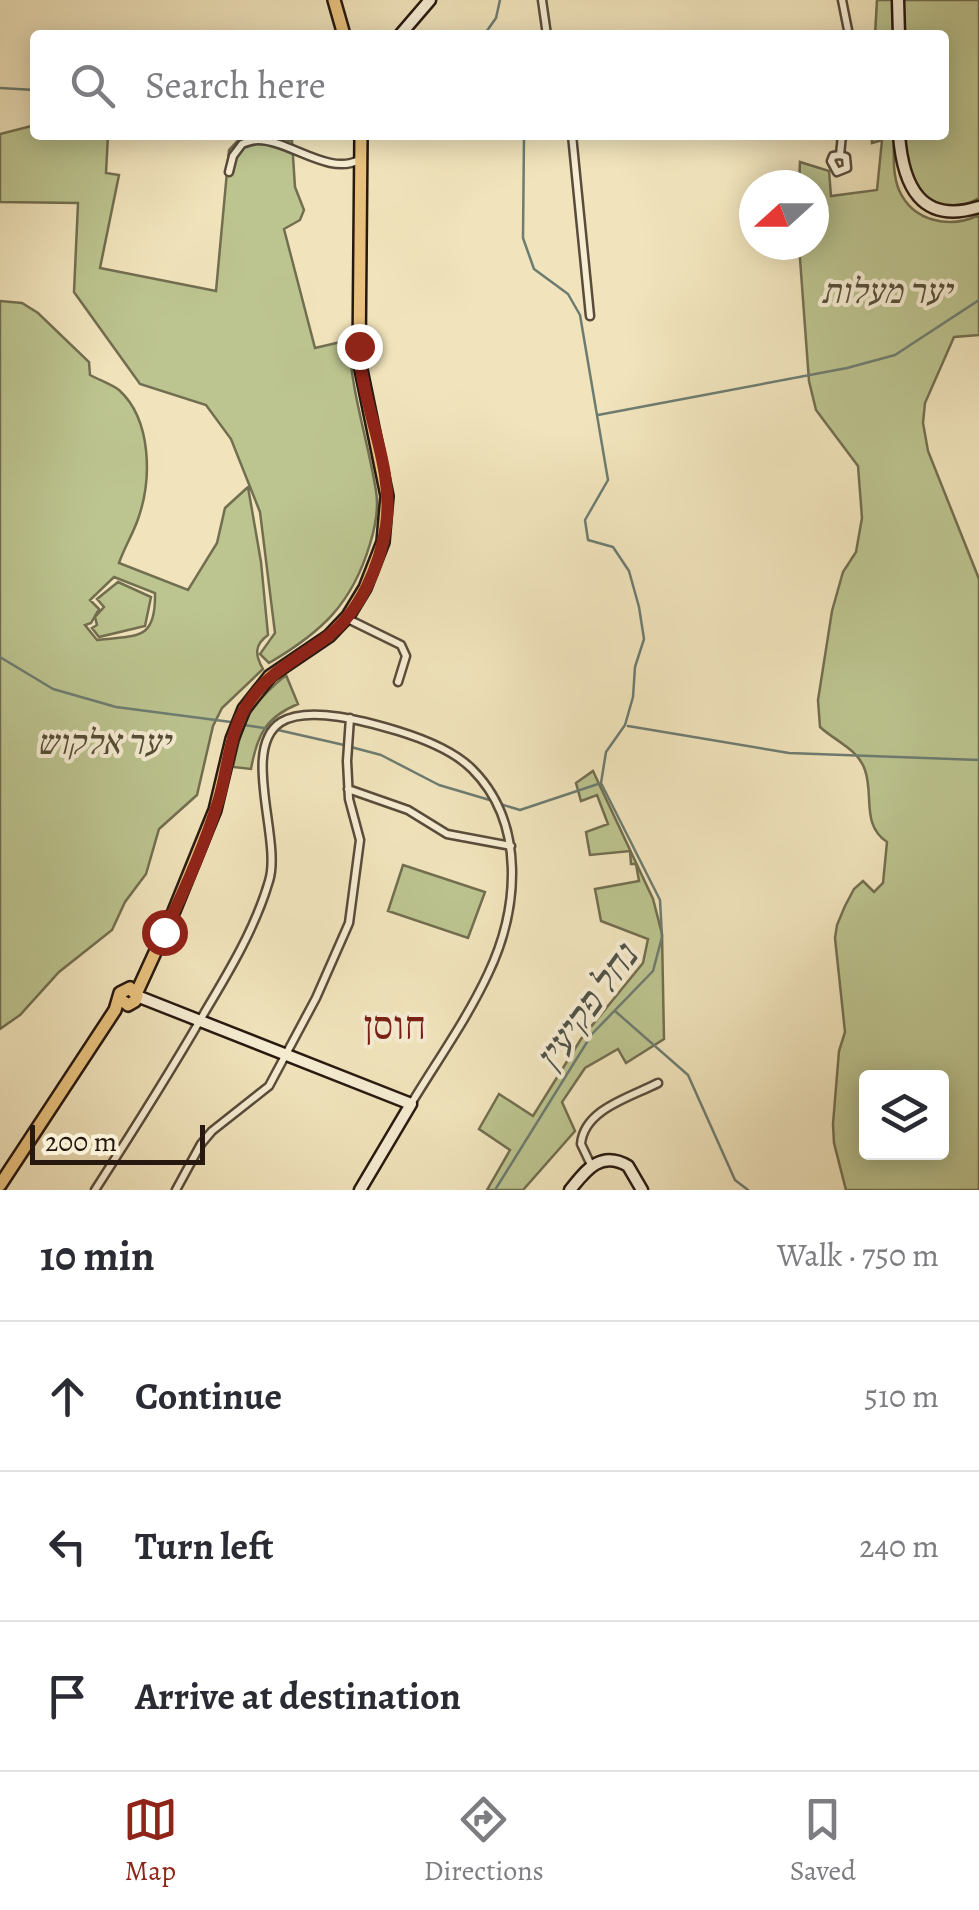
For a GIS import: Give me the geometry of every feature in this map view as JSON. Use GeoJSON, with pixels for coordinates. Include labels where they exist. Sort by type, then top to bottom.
{"type":"FeatureCollection","features":[{"type":"Feature","properties":{"kind":"main road"},"geometry":{"type":"LineString","coordinates":[[338,0],[346,30]]}},
{"type":"Feature","properties":{"kind":"main road"},"geometry":{"type":"LineString","coordinates":[[133,998],[136,976],[174,900],[212,805],[229,731],[239,709],[276,664],[320,636],[341,616],[360,588],[375,550],[380,524],[379,488],[352,355],[358,140]]}},
{"type":"Feature","properties":{"kind":"main road"},"geometry":{"type":"LineString","coordinates":[[1,1187],[115,1010],[133,998],[174,912],[215,810],[232,739],[244,710],[270,676],[328,636],[346,618],[374,569],[387,519],[386,486],[359,360],[357,158]]}},
{"type":"Feature","properties":{"kind":"street"},"geometry":{"type":"LineString","coordinates":[[404,30],[430,0]]}},
{"type":"Feature","properties":{"kind":"street"},"geometry":{"type":"LineString","coordinates":[[542,0],[546,30]]}},
{"type":"Feature","properties":{"kind":"street"},"geometry":{"type":"LineString","coordinates":[[842,0],[848,30]]}},
{"type":"Feature","properties":{"kind":"street"},"geometry":{"type":"LineString","coordinates":[[898,0],[899,30]]}},
{"type":"Feature","properties":{"kind":"street"},"geometry":{"type":"LineString","coordinates":[[230,172],[232,156],[242,144],[259,140],[332,162],[357,158]]}},
{"type":"Feature","properties":{"kind":"street"},"geometry":{"type":"LineString","coordinates":[[572,140],[590,316]]}},
{"type":"Feature","properties":{"kind":"street"},"geometry":{"type":"LineString","coordinates":[[840,154],[841,140]]}},
{"type":"Feature","properties":{"kind":"street"},"geometry":{"type":"LineString","coordinates":[[900,140],[904,175],[921,200],[939,211],[957,214],[979,207]]}},
{"type":"Feature","properties":{"kind":"street"},"geometry":{"type":"LineString","coordinates":[[346,618],[401,645],[406,656],[398,682]]}},
{"type":"Feature","properties":{"kind":"street"},"geometry":{"type":"LineString","coordinates":[[95,1190],[156,1096],[249,930],[272,874],[273,851],[262,773],[265,742],[279,723],[304,714],[350,718],[426,741],[472,770],[499,809],[514,860],[508,917],[489,973],[360,1190]]}},
{"type":"Feature","properties":{"kind":"street"},"geometry":{"type":"LineString","coordinates":[[176,1190],[200,1144],[269,1086],[349,923],[360,840],[348,789],[350,718]]}},
{"type":"Feature","properties":{"kind":"street"},"geometry":{"type":"LineString","coordinates":[[348,789],[408,810],[447,834],[511,846]]}},
{"type":"Feature","properties":{"kind":"street"},"geometry":{"type":"LineString","coordinates":[[133,998],[411,1104]]}},
{"type":"Feature","properties":{"kind":"street"},"geometry":{"type":"LineString","coordinates":[[591,1166],[581,1144],[587,1124],[596,1115],[658,1083]]}},
{"type":"Feature","properties":{"kind":"street"},"geometry":{"type":"LineString","coordinates":[[570,1190],[591,1166],[607,1160],[620,1161],[634,1171],[642,1190]]}},
{"type":"Feature","properties":{"kind":"green space"},"geometry":{"type":"Polygon","coordinates":[[[877,0],[893,0],[896,30],[875,30],[877,0]]]}},
{"type":"Feature","properties":{"kind":"green space"},"geometry":{"type":"Polygon","coordinates":[[[903,0],[979,0],[979,198],[961,205],[946,207],[923,194],[906,152],[905,140],[949,140],[949,30],[905,30],[903,0]]]}},
{"type":"Feature","properties":{"kind":"green space"},"geometry":{"type":"Polygon","coordinates":[[[30,126],[30,140],[108,140],[106,173],[119,175],[100,268],[216,291],[229,150],[238,140],[292,141],[295,187],[304,210],[300,220],[284,229],[315,348],[349,340],[377,511],[363,565],[344,600],[320,628],[269,663],[260,654],[275,633],[260,512],[231,439],[206,405],[140,384],[74,292],[78,203],[0,202],[0,134],[30,126]]]}},
{"type":"Feature","properties":{"kind":"green space","name":"יער מעלות"},"geometry":{"type":"Polygon","coordinates":[[[882,140],[894,140],[897,184],[913,209],[945,222],[979,215],[979,335],[954,337],[925,403],[923,423],[928,451],[979,579],[979,1190],[846,1190],[834,1143],[839,1051],[845,1032],[837,925],[854,889],[863,881],[874,892],[883,883],[887,842],[871,818],[862,763],[820,727],[818,700],[832,611],[843,572],[856,552],[862,518],[858,466],[816,410],[809,381],[800,260],[829,260],[829,171],[831,196],[877,190],[882,140]]]}},
{"type":"Feature","properties":{"kind":"green space","name":"יער מעלות"},"geometry":{"type":"Polygon","coordinates":[[[800,162],[826,170],[800,170],[800,162]]]}},
{"type":"Feature","properties":{"kind":"green space","name":"יער אלקוש"},"geometry":{"type":"Polygon","coordinates":[[[0,301],[22,303],[38,313],[89,362],[90,375],[119,390],[138,417],[146,451],[146,487],[138,519],[119,563],[188,590],[217,543],[225,508],[248,487],[268,635],[257,650],[263,669],[222,708],[213,726],[197,795],[159,829],[146,874],[125,902],[112,930],[59,972],[20,1015],[0,1029],[0,301]],[[114,577],[90,600],[99,609],[91,623],[85,625],[97,640],[142,633],[152,620],[155,593],[114,577]]]}},
{"type":"Feature","properties":{"kind":"green space"},"geometry":{"type":"Polygon","coordinates":[[[118,582],[151,597],[145,626],[99,637],[92,628],[104,607],[97,599],[118,582]]]}},
{"type":"Feature","properties":{"kind":"green space"},"geometry":{"type":"Polygon","coordinates":[[[286,675],[298,704],[278,715],[265,729],[251,769],[233,767],[249,715],[286,675]]]}},
{"type":"Feature","properties":{"kind":"green space"},"geometry":{"type":"Polygon","coordinates":[[[593,771],[653,899],[662,934],[664,1039],[626,1063],[618,1049],[585,1068],[562,1102],[575,1131],[523,1190],[487,1190],[510,1150],[479,1129],[499,1094],[533,1116],[581,1039],[643,963],[648,939],[601,921],[595,889],[639,881],[630,851],[590,855],[586,832],[608,824],[597,795],[581,801],[576,783],[593,771]]]}},
{"type":"Feature","properties":{"kind":"green space"},"geometry":{"type":"Polygon","coordinates":[[[403,865],[485,892],[468,938],[388,911],[403,865]]]}},
{"type":"Feature","properties":{"kind":"waterway","name":"נחל פקיעין"},"geometry":{"type":"LineString","coordinates":[[488,30],[496,18],[500,0]]}},
{"type":"Feature","properties":{"kind":"waterway"},"geometry":{"type":"LineString","coordinates":[[0,88],[30,90]]}},
{"type":"Feature","properties":{"kind":"waterway","name":"נחל פקיעין"},"geometry":{"type":"LineString","coordinates":[[495,1190],[592,1034],[653,971],[662,937],[660,900],[601,783],[606,752],[625,725],[644,639],[629,571],[613,547],[588,540],[585,520],[608,480],[580,315],[568,294],[534,269],[523,238],[524,140]]}},
{"type":"Feature","properties":{"kind":"waterway"},"geometry":{"type":"LineString","coordinates":[[598,415],[847,368],[895,355],[979,300]]}},
{"type":"Feature","properties":{"kind":"waterway"},"geometry":{"type":"LineString","coordinates":[[0,657],[53,689],[116,707],[231,722]]}},
{"type":"Feature","properties":{"kind":"waterway"},"geometry":{"type":"LineString","coordinates":[[244,725],[271,729]]}},
{"type":"Feature","properties":{"kind":"waterway"},"geometry":{"type":"LineString","coordinates":[[628,726],[789,753],[979,760]]}},
{"type":"Feature","properties":{"kind":"waterway"},"geometry":{"type":"LineString","coordinates":[[278,730],[344,745]]}},
{"type":"Feature","properties":{"kind":"waterway"},"geometry":{"type":"LineString","coordinates":[[351,747],[381,755],[439,785],[493,801]]}},
{"type":"Feature","properties":{"kind":"waterway"},"geometry":{"type":"LineString","coordinates":[[500,804],[520,810],[601,783]]}},
{"type":"Feature","properties":{"kind":"waterway"},"geometry":{"type":"LineString","coordinates":[[615,1011],[688,1075],[735,1180],[748,1190]]}},
{"type":"Feature","properties":{"kind":"district","name":"חוסן"},"geometry":{"type":"Point","coordinates":[395,1025]}},
{"type":"Feature","properties":{"kind":"route"},"geometry":{"type":"LineString","coordinates":[[164,932],[215,810],[232,739],[244,710],[270,676],[336,630],[360,599],[379,556],[386,530],[387,496],[362,385],[359,346]]}}]}
